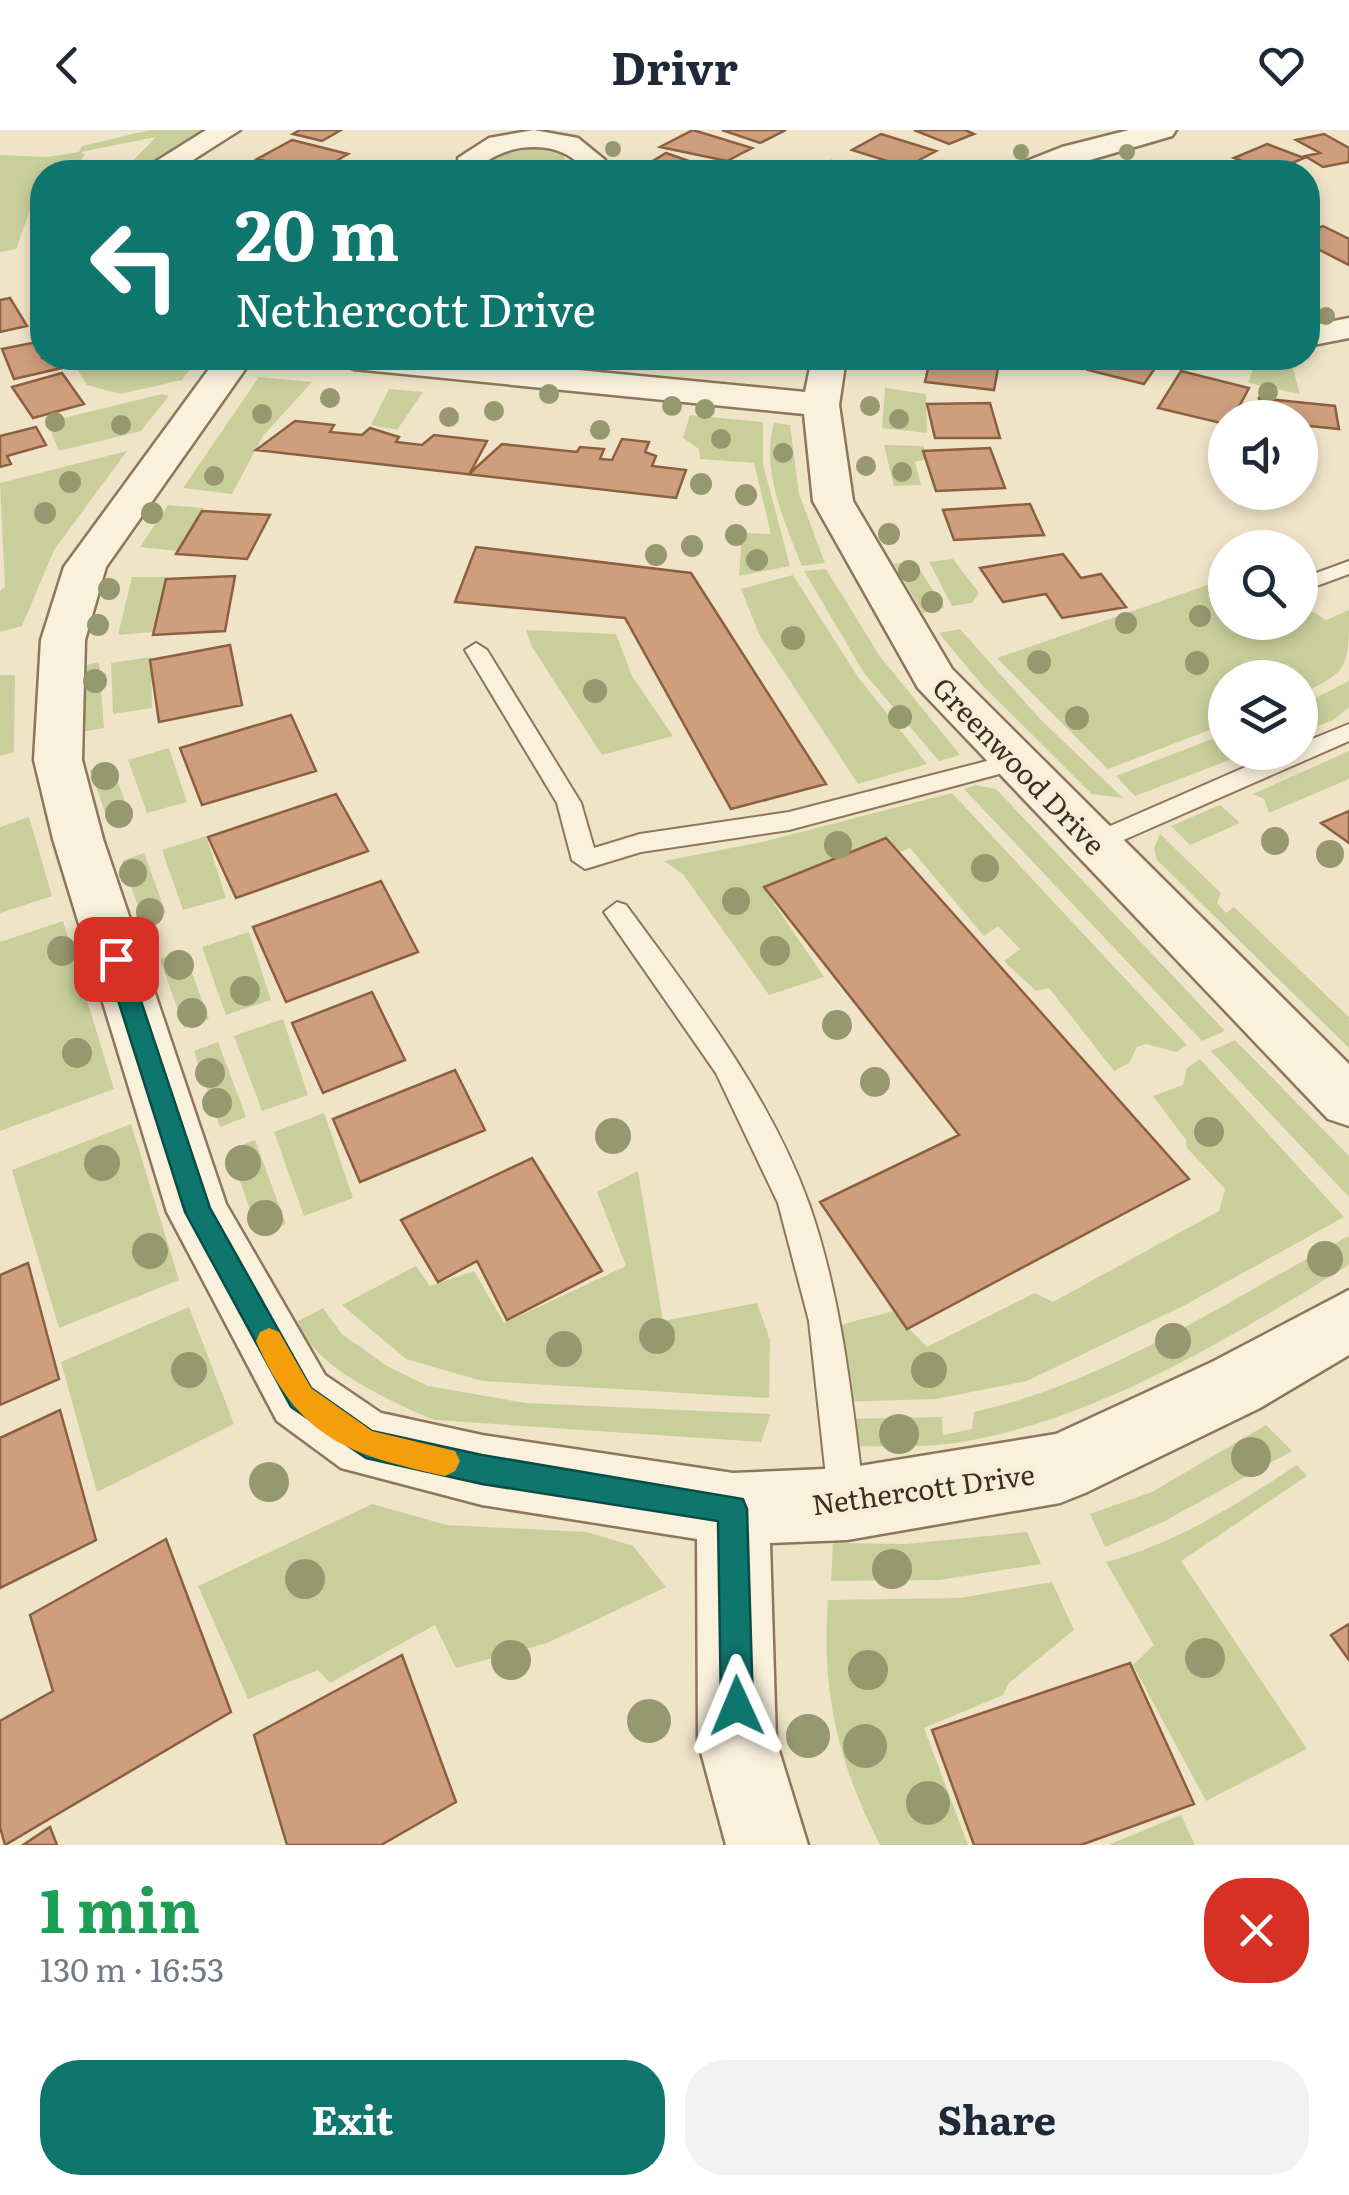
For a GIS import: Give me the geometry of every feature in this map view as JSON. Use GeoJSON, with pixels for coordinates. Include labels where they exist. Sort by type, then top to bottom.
{"type":"FeatureCollection","features":[{"type":"Feature","properties":{"kind":"street"},"geometry":{"type":"LineString","coordinates":[[175,160],[226,130]]}},
{"type":"Feature","properties":{"kind":"street"},"geometry":{"type":"LineString","coordinates":[[1054,160],[1162,130]]}},
{"type":"Feature","properties":{"kind":"street"},"geometry":{"type":"LineString","coordinates":[[473,160],[492,143],[586,136]]}},
{"type":"Feature","properties":{"kind":"street"},"geometry":{"type":"LineString","coordinates":[[1320,334],[1349,328]]}},
{"type":"Feature","properties":{"kind":"street","name":"Nethercott Drive"},"geometry":{"type":"LineString","coordinates":[[227,370],[85,567],[62,658],[58,760],[78,839],[198,1212],[301,1398],[366,1444],[482,1470],[732,1509],[847,1504],[1060,1468],[1236,1385],[1349,1320]]}},
{"type":"Feature","properties":{"kind":"street"},"geometry":{"type":"LineString","coordinates":[[473,370],[821,405]]}},
{"type":"Feature","properties":{"kind":"street","name":"Greenwood Drive"},"geometry":{"type":"LineString","coordinates":[[827,370],[821,405],[833,501],[934,678],[1349,1102]]}},
{"type":"Feature","properties":{"kind":"street"},"geometry":{"type":"LineString","coordinates":[[732,1509],[738,1741],[767,1845]]}},
{"type":"Feature","properties":{"kind":"lane"},"geometry":{"type":"LineString","coordinates":[[1318,579],[1349,568]]}},
{"type":"Feature","properties":{"kind":"lane"},"geometry":{"type":"LineString","coordinates":[[476,650],[569,803],[585,860],[640,843],[789,821],[1014,762]]}},
{"type":"Feature","properties":{"kind":"lane"},"geometry":{"type":"LineString","coordinates":[[1094,843],[1349,732]]}},
{"type":"Feature","properties":{"kind":"lane"},"geometry":{"type":"LineString","coordinates":[[617,912],[727,1066],[793,1203],[826,1321],[847,1504]]}},
{"type":"Feature","properties":{"kind":"green space"},"geometry":{"type":"Polygon","coordinates":[[[150,130],[204,130],[154,160],[134,160],[156,137],[81,152],[85,155],[81,160],[30,160],[30,210],[16,249],[0,252],[0,155],[47,157],[79,152],[82,146],[150,130]]]}},
{"type":"Feature","properties":{"kind":"green space"},"geometry":{"type":"Polygon","coordinates":[[[539,147],[563,154],[565,160],[494,160],[495,156],[539,147]]]}},
{"type":"Feature","properties":{"kind":"green space"},"geometry":{"type":"Polygon","coordinates":[[[78,370],[190,370],[182,380],[120,394],[87,385],[78,370]]]}},
{"type":"Feature","properties":{"kind":"green space"},"geometry":{"type":"Polygon","coordinates":[[[1253,370],[1293,370],[1300,394],[1248,383],[1253,370]]]}},
{"type":"Feature","properties":{"kind":"green space"},"geometry":{"type":"Polygon","coordinates":[[[259,377],[312,382],[263,436],[232,494],[183,488],[259,377]]]}},
{"type":"Feature","properties":{"kind":"green space"},"geometry":{"type":"Polygon","coordinates":[[[885,388],[926,394],[927,433],[882,428],[885,388]]]}},
{"type":"Feature","properties":{"kind":"green space"},"geometry":{"type":"Polygon","coordinates":[[[389,389],[423,392],[397,430],[371,425],[389,389]]]}},
{"type":"Feature","properties":{"kind":"green space"},"geometry":{"type":"Polygon","coordinates":[[[162,394],[169,396],[141,431],[59,451],[47,422],[162,394]]]}},
{"type":"Feature","properties":{"kind":"green space"},"geometry":{"type":"Polygon","coordinates":[[[690,415],[763,422],[763,464],[790,566],[739,576],[742,533],[771,534],[754,463],[700,459],[699,449],[683,438],[690,415]]]}},
{"type":"Feature","properties":{"kind":"green space"},"geometry":{"type":"Polygon","coordinates":[[[774,423],[790,425],[799,494],[825,563],[802,566],[788,532],[772,477],[770,440],[774,423]]]}},
{"type":"Feature","properties":{"kind":"green space"},"geometry":{"type":"Polygon","coordinates":[[[884,445],[924,446],[924,460],[915,462],[921,485],[894,486],[884,445]]]}},
{"type":"Feature","properties":{"kind":"green space"},"geometry":{"type":"Polygon","coordinates":[[[127,451],[54,550],[22,626],[0,632],[0,591],[5,587],[0,483],[127,451]]]}},
{"type":"Feature","properties":{"kind":"green space"},"geometry":{"type":"Polygon","coordinates":[[[168,505],[204,508],[177,551],[140,547],[168,505]]]}},
{"type":"Feature","properties":{"kind":"green space"},"geometry":{"type":"Polygon","coordinates":[[[953,559],[979,593],[972,603],[952,606],[929,562],[953,559]]]}},
{"type":"Feature","properties":{"kind":"green space"},"geometry":{"type":"Polygon","coordinates":[[[915,562],[944,608],[923,613],[894,564],[915,562]]]}},
{"type":"Feature","properties":{"kind":"green space"},"geometry":{"type":"Polygon","coordinates":[[[826,569],[879,655],[960,755],[939,761],[864,673],[804,571],[826,569]]]}},
{"type":"Feature","properties":{"kind":"green space"},"geometry":{"type":"Polygon","coordinates":[[[793,575],[858,677],[927,764],[858,784],[759,634],[741,589],[793,575]]]}},
{"type":"Feature","properties":{"kind":"green space"},"geometry":{"type":"Polygon","coordinates":[[[132,577],[166,577],[154,632],[118,635],[132,577]]]}},
{"type":"Feature","properties":{"kind":"green space"},"geometry":{"type":"Polygon","coordinates":[[[1208,585],[1208,640],[1318,640],[1318,615],[1326,620],[1349,610],[1343,666],[1328,680],[1318,685],[1318,660],[1208,660],[1208,731],[1108,769],[997,658],[1208,585]]]}},
{"type":"Feature","properties":{"kind":"green space"},"geometry":{"type":"Polygon","coordinates":[[[960,629],[1041,720],[1123,798],[1092,794],[982,685],[939,633],[960,629]]]}},
{"type":"Feature","properties":{"kind":"green space"},"geometry":{"type":"Polygon","coordinates":[[[526,630],[616,634],[632,676],[673,736],[602,755],[532,647],[526,630]]]}},
{"type":"Feature","properties":{"kind":"green space"},"geometry":{"type":"Polygon","coordinates":[[[151,657],[152,708],[113,714],[111,663],[151,657]]]}},
{"type":"Feature","properties":{"kind":"green space"},"geometry":{"type":"Polygon","coordinates":[[[99,662],[104,728],[82,732],[79,667],[99,662]]]}},
{"type":"Feature","properties":{"kind":"green space"},"geometry":{"type":"Polygon","coordinates":[[[0,675],[15,675],[14,752],[0,756],[0,675]]]}},
{"type":"Feature","properties":{"kind":"green space"},"geometry":{"type":"Polygon","coordinates":[[[1349,681],[1349,707],[1318,726],[1318,697],[1349,681]]]}},
{"type":"Feature","properties":{"kind":"green space"},"geometry":{"type":"Polygon","coordinates":[[[1208,741],[1208,768],[1135,796],[1116,776],[1208,741]]]}},
{"type":"Feature","properties":{"kind":"green space"},"geometry":{"type":"Polygon","coordinates":[[[169,748],[187,802],[147,813],[128,760],[169,748]]]}},
{"type":"Feature","properties":{"kind":"green space"},"geometry":{"type":"Polygon","coordinates":[[[1349,751],[1349,779],[1269,813],[1264,799],[1253,794],[1307,770],[1318,770],[1318,765],[1349,751]]]}},
{"type":"Feature","properties":{"kind":"green space"},"geometry":{"type":"Polygon","coordinates":[[[111,763],[131,817],[109,823],[90,770],[111,763]]]}},
{"type":"Feature","properties":{"kind":"green space"},"geometry":{"type":"Polygon","coordinates":[[[975,785],[996,789],[1225,1031],[1202,1041],[964,789],[975,785]]]}},
{"type":"Feature","properties":{"kind":"green space"},"geometry":{"type":"Polygon","coordinates":[[[952,793],[1187,1045],[1176,1052],[1146,1044],[1137,1047],[1129,1063],[1114,1071],[1049,988],[1036,991],[1004,961],[1020,949],[998,926],[984,936],[910,848],[848,874],[833,870],[771,899],[824,977],[769,995],[683,874],[664,861],[762,842],[952,793]]]}},
{"type":"Feature","properties":{"kind":"green space"},"geometry":{"type":"Polygon","coordinates":[[[1220,805],[1240,823],[1190,845],[1171,826],[1220,805]]]}},
{"type":"Feature","properties":{"kind":"green space"},"geometry":{"type":"Polygon","coordinates":[[[29,817],[52,896],[0,913],[0,827],[29,817]]]}},
{"type":"Feature","properties":{"kind":"green space"},"geometry":{"type":"Polygon","coordinates":[[[1160,834],[1221,893],[1217,903],[1226,913],[1234,907],[1349,1017],[1349,1048],[1157,860],[1154,848],[1160,834]]]}},
{"type":"Feature","properties":{"kind":"green space"},"geometry":{"type":"Polygon","coordinates":[[[206,836],[226,898],[183,910],[162,850],[206,836]]]}},
{"type":"Feature","properties":{"kind":"green space"},"geometry":{"type":"Polygon","coordinates":[[[144,853],[166,913],[143,921],[122,861],[144,853]]]}},
{"type":"Feature","properties":{"kind":"green space"},"geometry":{"type":"Polygon","coordinates":[[[63,921],[114,1089],[0,1131],[0,942],[63,921]]]}},
{"type":"Feature","properties":{"kind":"green space"},"geometry":{"type":"Polygon","coordinates":[[[249,932],[271,1000],[226,1015],[202,947],[249,932]]]}},
{"type":"Feature","properties":{"kind":"green space"},"geometry":{"type":"Polygon","coordinates":[[[184,951],[209,1019],[184,1028],[160,959],[184,951]]]}},
{"type":"Feature","properties":{"kind":"green space"},"geometry":{"type":"Polygon","coordinates":[[[283,1019],[308,1095],[262,1111],[234,1036],[283,1019]]]}},
{"type":"Feature","properties":{"kind":"green space"},"geometry":{"type":"Polygon","coordinates":[[[1235,1040],[1349,1156],[1349,1197],[1211,1051],[1235,1040]]]}},
{"type":"Feature","properties":{"kind":"green space"},"geometry":{"type":"Polygon","coordinates":[[[218,1042],[246,1117],[220,1127],[194,1051],[218,1042]]]}},
{"type":"Feature","properties":{"kind":"green space"},"geometry":{"type":"Polygon","coordinates":[[[1200,1059],[1344,1217],[1185,1305],[1027,1381],[936,1399],[836,1402],[831,1331],[838,1327],[892,1311],[927,1347],[1035,1293],[1053,1302],[1219,1211],[1225,1189],[1187,1148],[1186,1140],[1153,1096],[1183,1085],[1187,1068],[1200,1059]]]}},
{"type":"Feature","properties":{"kind":"green space"},"geometry":{"type":"Polygon","coordinates":[[[324,1113],[353,1198],[304,1216],[274,1132],[324,1113]]]}},
{"type":"Feature","properties":{"kind":"green space"},"geometry":{"type":"Polygon","coordinates":[[[131,1124],[179,1280],[59,1328],[12,1170],[131,1124]]]}},
{"type":"Feature","properties":{"kind":"green space"},"geometry":{"type":"Polygon","coordinates":[[[255,1140],[286,1224],[259,1235],[229,1150],[255,1140]]]}},
{"type":"Feature","properties":{"kind":"green space"},"geometry":{"type":"Polygon","coordinates":[[[638,1171],[663,1321],[757,1303],[770,1340],[769,1398],[482,1381],[406,1359],[342,1305],[416,1266],[430,1286],[474,1271],[504,1323],[626,1266],[597,1192],[638,1171]]]}},
{"type":"Feature","properties":{"kind":"green space"},"geometry":{"type":"Polygon","coordinates":[[[1349,1236],[1349,1265],[1216,1344],[1076,1410],[961,1442],[841,1446],[839,1419],[942,1417],[943,1435],[972,1429],[974,1412],[1073,1381],[1120,1360],[1349,1236]]]}},
{"type":"Feature","properties":{"kind":"green space"},"geometry":{"type":"Polygon","coordinates":[[[189,1307],[234,1424],[97,1492],[61,1362],[189,1307]]]}},
{"type":"Feature","properties":{"kind":"green space"},"geometry":{"type":"Polygon","coordinates":[[[323,1308],[342,1334],[387,1366],[428,1386],[526,1403],[771,1414],[761,1442],[435,1420],[356,1381],[319,1353],[298,1321],[323,1308]]]}},
{"type":"Feature","properties":{"kind":"green space"},"geometry":{"type":"Polygon","coordinates":[[[1266,1425],[1292,1451],[1163,1522],[1105,1547],[1090,1514],[1152,1492],[1266,1425]]]}},
{"type":"Feature","properties":{"kind":"green space"},"geometry":{"type":"Polygon","coordinates":[[[1297,1465],[1307,1476],[1181,1561],[1307,1749],[1206,1801],[1133,1665],[1154,1645],[1106,1562],[1182,1534],[1297,1465]]]}},
{"type":"Feature","properties":{"kind":"green space"},"geometry":{"type":"Polygon","coordinates":[[[372,1504],[447,1525],[587,1532],[633,1546],[666,1587],[547,1643],[456,1668],[435,1625],[330,1683],[318,1670],[248,1699],[198,1586],[372,1504]]]}},
{"type":"Feature","properties":{"kind":"green space"},"geometry":{"type":"Polygon","coordinates":[[[1027,1532],[1041,1564],[939,1580],[831,1581],[833,1543],[906,1544],[1027,1532]]]}},
{"type":"Feature","properties":{"kind":"green space"},"geometry":{"type":"Polygon","coordinates":[[[1052,1582],[1074,1630],[1009,1683],[1003,1695],[924,1728],[968,1845],[880,1845],[853,1785],[836,1726],[827,1666],[828,1600],[960,1598],[1052,1582]]]}},
{"type":"Feature","properties":{"kind":"green space"},"geometry":{"type":"Polygon","coordinates":[[[1181,1815],[1195,1845],[1108,1845],[1181,1815]]]}},
{"type":"Feature","properties":{"kind":"building"},"geometry":{"type":"Polygon","coordinates":[[[300,130],[341,130],[322,141],[293,134],[300,130]]]}},
{"type":"Feature","properties":{"kind":"building"},"geometry":{"type":"Polygon","coordinates":[[[693,130],[752,148],[722,160],[660,147],[693,130]]]}},
{"type":"Feature","properties":{"kind":"building"},"geometry":{"type":"Polygon","coordinates":[[[722,130],[786,130],[760,143],[722,130]]]}},
{"type":"Feature","properties":{"kind":"building"},"geometry":{"type":"Polygon","coordinates":[[[914,130],[965,130],[974,134],[949,144],[914,130]]]}},
{"type":"Feature","properties":{"kind":"building"},"geometry":{"type":"Polygon","coordinates":[[[881,134],[936,151],[919,160],[884,160],[852,150],[881,134]]]}},
{"type":"Feature","properties":{"kind":"building"},"geometry":{"type":"Polygon","coordinates":[[[1324,134],[1349,148],[1349,162],[1323,167],[1320,160],[1305,156],[1320,153],[1296,140],[1324,134]]]}},
{"type":"Feature","properties":{"kind":"building"},"geometry":{"type":"Polygon","coordinates":[[[292,140],[348,154],[338,160],[257,159],[292,140]]]}},
{"type":"Feature","properties":{"kind":"building"},"geometry":{"type":"Polygon","coordinates":[[[1267,144],[1304,158],[1239,160],[1234,158],[1267,144]]]}},
{"type":"Feature","properties":{"kind":"building"},"geometry":{"type":"Polygon","coordinates":[[[666,153],[686,160],[655,160],[666,153]]]}},
{"type":"Feature","properties":{"kind":"building"},"geometry":{"type":"Polygon","coordinates":[[[1320,227],[1349,239],[1349,265],[1320,250],[1320,227]]]}},
{"type":"Feature","properties":{"kind":"building"},"geometry":{"type":"Polygon","coordinates":[[[10,298],[27,326],[0,332],[0,300],[10,298]]]}},
{"type":"Feature","properties":{"kind":"building"},"geometry":{"type":"Polygon","coordinates":[[[30,343],[30,370],[53,370],[14,379],[2,349],[30,343]]]}},
{"type":"Feature","properties":{"kind":"building"},"geometry":{"type":"Polygon","coordinates":[[[928,370],[998,370],[994,390],[925,382],[928,370]]]}},
{"type":"Feature","properties":{"kind":"building"},"geometry":{"type":"Polygon","coordinates":[[[1088,370],[1154,370],[1144,384],[1088,370]]]}},
{"type":"Feature","properties":{"kind":"building"},"geometry":{"type":"Polygon","coordinates":[[[1181,371],[1249,388],[1243,400],[1208,400],[1208,420],[1158,408],[1181,371]]]}},
{"type":"Feature","properties":{"kind":"building"},"geometry":{"type":"Polygon","coordinates":[[[62,373],[84,404],[33,418],[12,387],[62,373]]]}},
{"type":"Feature","properties":{"kind":"building"},"geometry":{"type":"Polygon","coordinates":[[[990,403],[1000,438],[935,438],[927,404],[990,403]]]}},
{"type":"Feature","properties":{"kind":"building"},"geometry":{"type":"Polygon","coordinates":[[[1318,404],[1335,406],[1339,429],[1318,427],[1318,404]]]}},
{"type":"Feature","properties":{"kind":"building"},"geometry":{"type":"Polygon","coordinates":[[[295,421],[334,425],[330,432],[362,435],[370,428],[399,437],[396,442],[422,445],[434,435],[487,441],[470,473],[502,444],[577,452],[580,447],[604,449],[600,459],[612,460],[622,439],[649,442],[645,452],[656,456],[652,466],[686,470],[676,498],[256,450],[295,421]]]}},
{"type":"Feature","properties":{"kind":"building"},"geometry":{"type":"Polygon","coordinates":[[[36,427],[46,445],[7,456],[11,464],[0,467],[0,436],[36,427]]]}},
{"type":"Feature","properties":{"kind":"building"},"geometry":{"type":"Polygon","coordinates":[[[990,448],[1005,488],[936,491],[923,451],[990,448]]]}},
{"type":"Feature","properties":{"kind":"building"},"geometry":{"type":"Polygon","coordinates":[[[1030,504],[1044,535],[954,540],[943,510],[1030,504]]]}},
{"type":"Feature","properties":{"kind":"building"},"geometry":{"type":"Polygon","coordinates":[[[202,511],[270,515],[247,559],[176,554],[202,511]]]}},
{"type":"Feature","properties":{"kind":"building"},"geometry":{"type":"Polygon","coordinates":[[[476,547],[691,573],[826,784],[731,809],[625,618],[455,602],[476,547]]]}},
{"type":"Feature","properties":{"kind":"building"},"geometry":{"type":"Polygon","coordinates":[[[1063,554],[1081,578],[1101,574],[1126,607],[1062,618],[1046,594],[1003,602],[980,568],[1063,554]]]}},
{"type":"Feature","properties":{"kind":"building"},"geometry":{"type":"Polygon","coordinates":[[[235,576],[225,631],[153,635],[166,579],[235,576]]]}},
{"type":"Feature","properties":{"kind":"building"},"geometry":{"type":"Polygon","coordinates":[[[230,645],[242,705],[159,722],[150,660],[230,645]]]}},
{"type":"Feature","properties":{"kind":"building"},"geometry":{"type":"Polygon","coordinates":[[[291,715],[316,771],[202,805],[180,748],[291,715]]]}},
{"type":"Feature","properties":{"kind":"building"},"geometry":{"type":"Polygon","coordinates":[[[336,794],[368,851],[236,898],[208,837],[336,794]]]}},
{"type":"Feature","properties":{"kind":"building"},"geometry":{"type":"Polygon","coordinates":[[[1349,811],[1349,843],[1321,823],[1349,811]]]}},
{"type":"Feature","properties":{"kind":"building"},"geometry":{"type":"Polygon","coordinates":[[[886,838],[1189,1179],[907,1329],[820,1202],[959,1135],[764,887],[886,838]]]}},
{"type":"Feature","properties":{"kind":"building"},"geometry":{"type":"Polygon","coordinates":[[[381,881],[418,952],[286,1002],[253,927],[381,881]]]}},
{"type":"Feature","properties":{"kind":"building"},"geometry":{"type":"Polygon","coordinates":[[[372,992],[405,1060],[323,1093],[292,1023],[372,992]]]}},
{"type":"Feature","properties":{"kind":"building"},"geometry":{"type":"Polygon","coordinates":[[[455,1070],[485,1130],[360,1182],[333,1119],[455,1070]]]}},
{"type":"Feature","properties":{"kind":"building"},"geometry":{"type":"Polygon","coordinates":[[[532,1158],[602,1271],[507,1320],[477,1261],[438,1282],[401,1220],[532,1158]]]}},
{"type":"Feature","properties":{"kind":"building"},"geometry":{"type":"Polygon","coordinates":[[[28,1263],[59,1379],[0,1405],[0,1275],[28,1263]]]}},
{"type":"Feature","properties":{"kind":"building"},"geometry":{"type":"Polygon","coordinates":[[[60,1410],[96,1540],[0,1588],[0,1438],[60,1410]]]}},
{"type":"Feature","properties":{"kind":"building"},"geometry":{"type":"Polygon","coordinates":[[[166,1539],[231,1712],[5,1845],[0,1827],[0,1721],[53,1691],[30,1615],[166,1539]]]}},
{"type":"Feature","properties":{"kind":"building"},"geometry":{"type":"Polygon","coordinates":[[[1349,1624],[1349,1660],[1331,1635],[1349,1624]]]}},
{"type":"Feature","properties":{"kind":"building"},"geometry":{"type":"Polygon","coordinates":[[[402,1655],[456,1802],[381,1845],[287,1845],[254,1735],[402,1655]]]}},
{"type":"Feature","properties":{"kind":"building"},"geometry":{"type":"Polygon","coordinates":[[[1130,1663],[1194,1804],[1081,1845],[974,1845],[932,1730],[1130,1663]]]}},
{"type":"Feature","properties":{"kind":"building"},"geometry":{"type":"Polygon","coordinates":[[[50,1827],[57,1845],[23,1845],[50,1827]]]}},
{"type":"Feature","properties":{"kind":"slow traffic"},"geometry":{"type":"LineString","coordinates":[[269,1341],[301,1398],[366,1444],[445,1461]]}},
{"type":"Feature","properties":{"kind":"route"},"geometry":{"type":"LineString","coordinates":[[116,959],[198,1212],[301,1398],[366,1444],[482,1470],[732,1509],[737,1706]]}}]}
